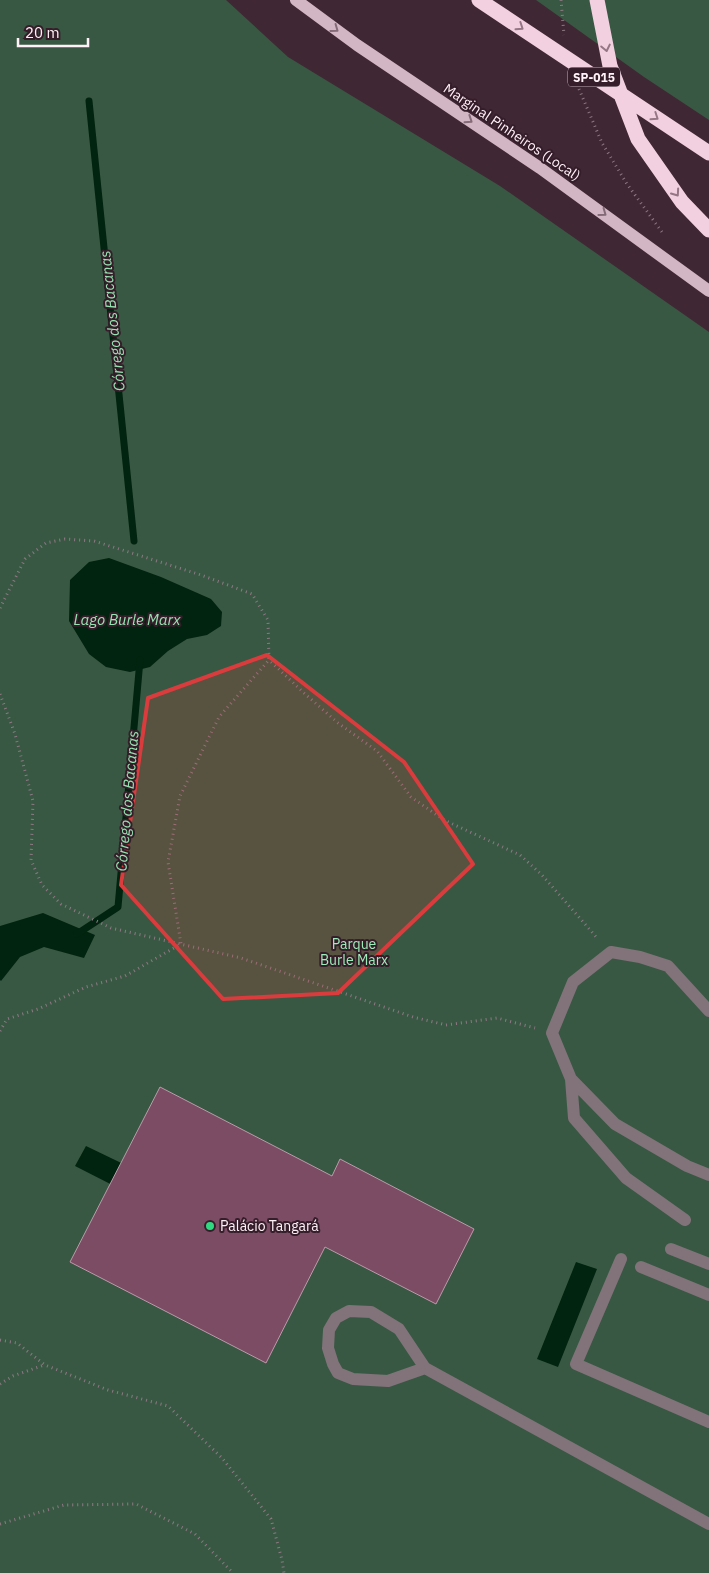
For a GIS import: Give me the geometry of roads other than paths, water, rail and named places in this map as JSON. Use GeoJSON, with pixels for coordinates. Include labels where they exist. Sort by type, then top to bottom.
{"type":"FeatureCollection","features":[{"type":"Feature","properties":{"kind":"highway","name":"SP-015"},"geometry":{"type":"LineString","coordinates":[[479,0],[709,153]]}},
{"type":"Feature","properties":{"kind":"highway"},"geometry":{"type":"LineString","coordinates":[[597,0],[610,66],[638,139],[682,202],[709,230]]}},
{"type":"Feature","properties":{"kind":"main road","name":"Marginal Pinheiros (Local)"},"geometry":{"type":"LineString","coordinates":[[296,0],[357,45],[540,168],[709,291]]}},
{"type":"Feature","properties":{"kind":"street"},"geometry":{"type":"LineString","coordinates":[[685,1220],[626,1178],[574,1118],[571,1079],[552,1033],[573,982],[610,952],[640,957],[668,966],[709,1011]]}},
{"type":"Feature","properties":{"kind":"street"},"geometry":{"type":"LineString","coordinates":[[571,1079],[615,1124],[687,1166],[709,1175]]}},
{"type":"Feature","properties":{"kind":"street"},"geometry":{"type":"LineString","coordinates":[[671,1249],[709,1264]]}},
{"type":"Feature","properties":{"kind":"street"},"geometry":{"type":"LineString","coordinates":[[621,1259],[576,1364],[709,1422]]}},
{"type":"Feature","properties":{"kind":"street"},"geometry":{"type":"LineString","coordinates":[[641,1267],[709,1295]]}},
{"type":"Feature","properties":{"kind":"street"},"geometry":{"type":"LineString","coordinates":[[425,1368],[388,1381],[352,1380],[338,1373],[333,1364],[328,1348],[329,1330],[336,1318],[349,1311],[371,1312],[399,1329],[425,1368],[709,1524]]}},
{"type":"Feature","properties":{"kind":"water","name":"Lago Burle Marx"},"geometry":{"type":"Polygon","coordinates":[[[109,558],[161,577],[211,599],[222,612],[221,626],[207,635],[187,639],[168,651],[150,667],[130,672],[106,667],[89,654],[69,621],[70,580],[89,562],[109,558]]]}},
{"type":"Feature","properties":{"kind":"water"},"geometry":{"type":"Polygon","coordinates":[[[43,913],[95,935],[84,958],[44,947],[20,957],[1,981],[0,926],[43,913]]]}},
{"type":"Feature","properties":{"kind":"water"},"geometry":{"type":"Polygon","coordinates":[[[86,1146],[140,1172],[128,1193],[75,1166],[86,1146]]]}},
{"type":"Feature","properties":{"kind":"water"},"geometry":{"type":"Polygon","coordinates":[[[576,1262],[597,1269],[558,1367],[537,1359],[576,1262]]]}},
{"type":"Feature","properties":{"kind":"waterway","name":"Córrego dos Bacanas"},"geometry":{"type":"LineString","coordinates":[[89,101],[134,541]]}},
{"type":"Feature","properties":{"kind":"waterway","name":"Córrego dos Bacanas"},"geometry":{"type":"LineString","coordinates":[[77,934],[118,907],[140,660]]}},
{"type":"Feature","properties":{"kind":"place","name":"Palácio Tangará"},"geometry":{"type":"Point","coordinates":[210,1226]}},
{"type":"Feature","properties":{"kind":"park label","name":"Parque Burle Marx"},"geometry":{"type":"Point","coordinates":[354,952]}}]}
